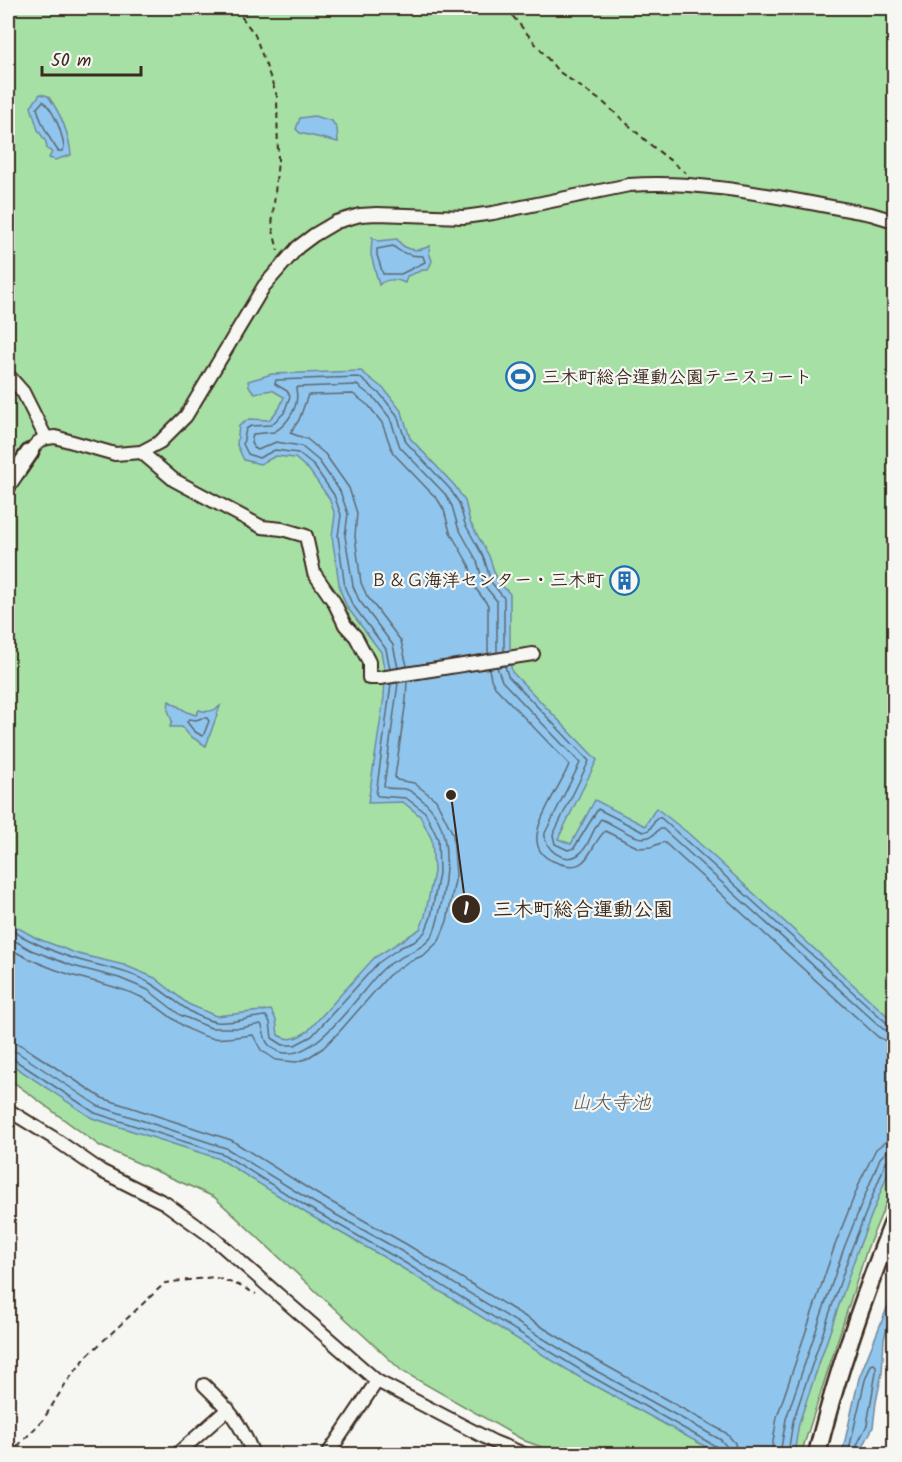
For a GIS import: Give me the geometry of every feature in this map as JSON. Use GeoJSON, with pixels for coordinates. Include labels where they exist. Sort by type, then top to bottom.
{"type":"FeatureCollection","features":[{"type":"Feature","properties":{"kind":"street"},"geometry":{"type":"LineString","coordinates":[[8,484],[37,441],[46,438],[55,437],[115,454],[141,452],[160,442],[186,417],[264,286],[281,265],[314,234],[336,222],[360,215],[377,214],[464,217],[629,185],[652,183],[702,185],[871,214],[894,221]]}},
{"type":"Feature","properties":{"kind":"street"},"geometry":{"type":"LineString","coordinates":[[8,375],[23,392],[46,438]]}},
{"type":"Feature","properties":{"kind":"street"},"geometry":{"type":"LineString","coordinates":[[141,452],[174,480],[262,527],[282,529],[306,536],[314,573],[369,662],[369,678],[532,654]]}},
{"type":"Feature","properties":{"kind":"street"},"geometry":{"type":"LineString","coordinates":[[8,1110],[101,1171],[165,1203],[211,1236],[377,1381],[494,1442],[524,1455]]}},
{"type":"Feature","properties":{"kind":"street"},"geometry":{"type":"LineString","coordinates":[[817,1455],[825,1419],[894,1220]]}},
{"type":"Feature","properties":{"kind":"street"},"geometry":{"type":"LineString","coordinates":[[328,1455],[377,1381]]}},
{"type":"Feature","properties":{"kind":"street"},"geometry":{"type":"LineString","coordinates":[[204,1385],[228,1409],[244,1434],[253,1455]]}},
{"type":"Feature","properties":{"kind":"street"},"geometry":{"type":"LineString","coordinates":[[177,1455],[228,1409]]}},
{"type":"Feature","properties":{"kind":"path"},"geometry":{"type":"LineString","coordinates":[[235,8],[255,35],[277,96],[278,160],[272,226],[281,265]]}},
{"type":"Feature","properties":{"kind":"path"},"geometry":{"type":"LineString","coordinates":[[506,8],[558,71],[604,103],[652,146],[702,185]]}},
{"type":"Feature","properties":{"kind":"path"},"geometry":{"type":"LineString","coordinates":[[10,1455],[43,1420],[66,1383],[87,1356],[165,1283],[214,1277],[258,1295]]}},
{"type":"Feature","properties":{"kind":"green space"},"geometry":{"type":"Polygon","coordinates":[[[8,8],[894,8],[894,1184],[867,1249],[801,1454],[561,1454],[525,1441],[402,1371],[214,1197],[100,1146],[8,1078],[8,8]]]}},
{"type":"Feature","properties":{"kind":"water"},"geometry":{"type":"Polygon","coordinates":[[[40,94],[48,96],[57,110],[66,131],[71,155],[55,160],[49,158],[52,152],[47,149],[46,142],[38,130],[31,107],[40,94]]]}},
{"type":"Feature","properties":{"kind":"water"},"geometry":{"type":"Polygon","coordinates":[[[314,116],[332,121],[337,129],[338,142],[300,133],[296,129],[300,118],[314,116]]]}},
{"type":"Feature","properties":{"kind":"water"},"geometry":{"type":"Polygon","coordinates":[[[372,237],[378,241],[397,239],[412,250],[430,246],[432,261],[428,270],[407,276],[405,283],[392,280],[379,285],[371,255],[372,237]]]}},
{"type":"Feature","properties":{"kind":"water","name":"山大寺池"},"geometry":{"type":"Polygon","coordinates":[[[361,371],[385,390],[402,412],[410,438],[455,486],[465,501],[470,522],[489,556],[497,580],[510,594],[512,672],[597,760],[558,839],[571,844],[595,800],[645,826],[656,808],[688,833],[894,1022],[894,1158],[857,1252],[799,1423],[794,1454],[719,1454],[584,1380],[220,1159],[92,1118],[8,1062],[8,922],[36,938],[78,954],[124,965],[155,978],[188,1004],[216,1016],[271,1010],[276,1020],[278,1035],[290,1039],[308,1031],[374,958],[420,929],[434,872],[432,840],[420,816],[403,802],[368,803],[384,697],[385,673],[381,652],[347,607],[340,590],[332,536],[335,515],[329,498],[309,470],[295,458],[276,456],[260,464],[244,460],[237,445],[239,426],[249,419],[269,420],[279,409],[284,397],[272,390],[255,393],[249,387],[248,381],[272,374],[361,371]]]}},
{"type":"Feature","properties":{"kind":"water"},"geometry":{"type":"Polygon","coordinates":[[[169,701],[196,715],[199,710],[210,711],[220,706],[206,746],[190,736],[182,727],[170,727],[172,721],[168,710],[169,701]]]}},
{"type":"Feature","properties":{"kind":"water"},"geometry":{"type":"Polygon","coordinates":[[[894,1279],[894,1303],[884,1339],[882,1373],[873,1427],[862,1454],[842,1454],[859,1378],[891,1298],[894,1279]]]}},
{"type":"Feature","properties":{"kind":"place","name":"三木町総合運動公園テニスコート"},"geometry":{"type":"Point","coordinates":[521,377]}},
{"type":"Feature","properties":{"kind":"place","name":"Ｂ＆Ｇ海洋センター・三木町"},"geometry":{"type":"Point","coordinates":[625,580]}},
{"type":"Feature","properties":{"kind":"place","name":"三木町総合運動公園"},"geometry":{"type":"Point","coordinates":[451,795]}}]}
